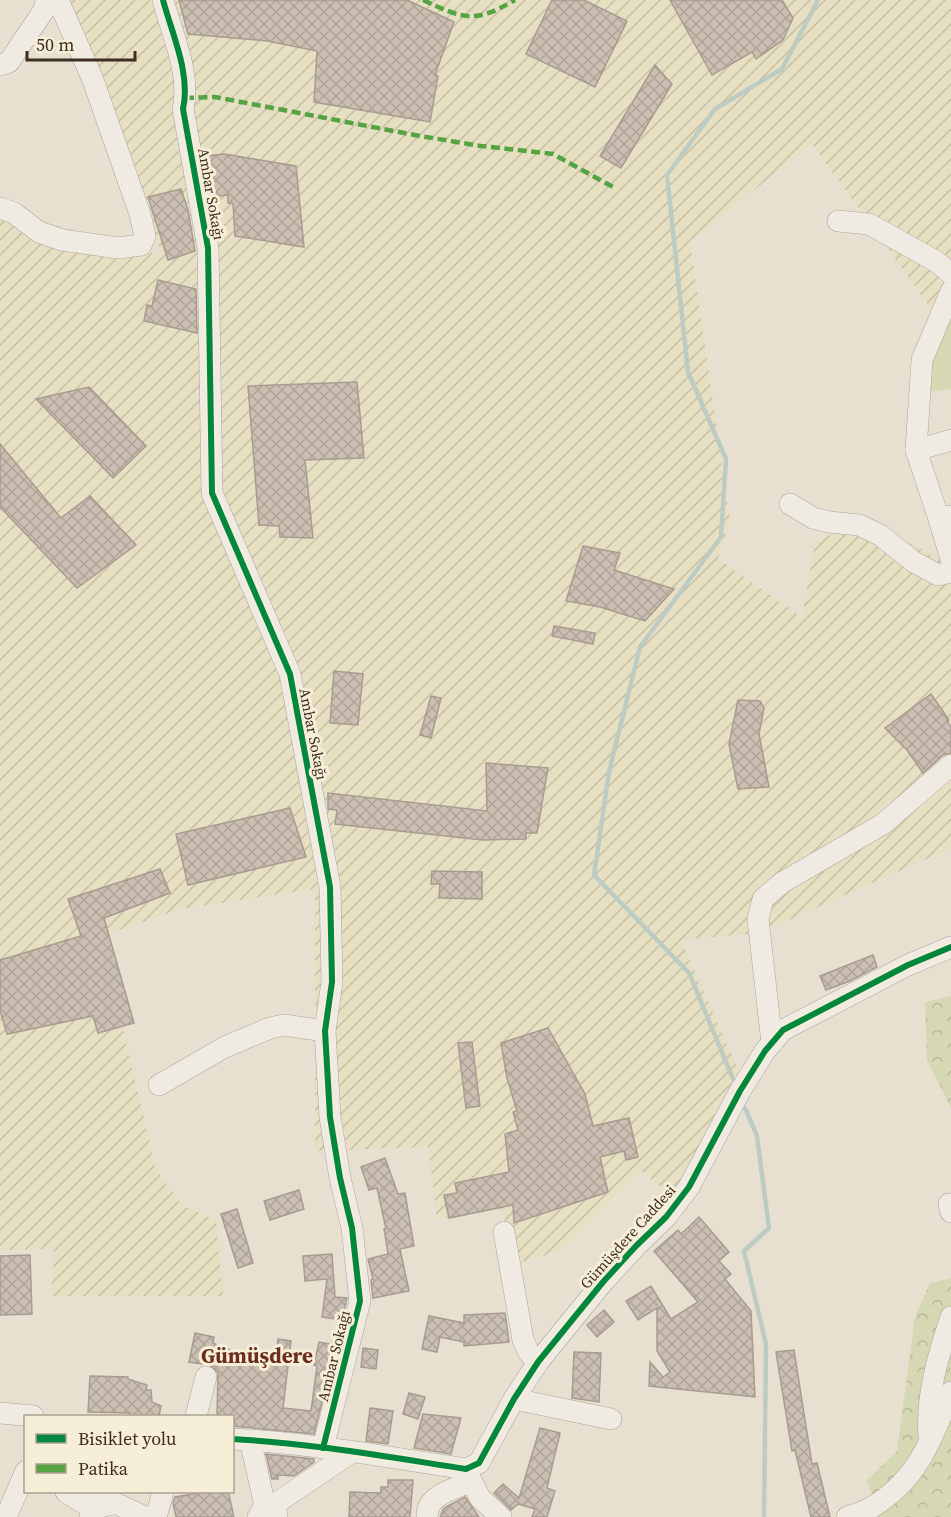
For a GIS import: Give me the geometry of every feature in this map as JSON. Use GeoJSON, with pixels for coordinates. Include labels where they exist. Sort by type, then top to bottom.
{"type":"FeatureCollection","features":[{"type":"Feature","properties":{"kind":"street"},"geometry":{"type":"LineString","coordinates":[[0,65],[9,62],[44,10],[45,0]]}},
{"type":"Feature","properties":{"kind":"street"},"geometry":{"type":"LineString","coordinates":[[0,208],[14,213],[39,232],[62,240],[118,249],[141,245],[145,236],[140,214],[93,80],[58,0]]}},
{"type":"Feature","properties":{"kind":"street","name":"Ambar Sokağı"},"geometry":{"type":"LineString","coordinates":[[163,0],[182,69],[185,98],[183,110],[208,248],[213,493],[290,674],[330,887],[332,982],[325,1031],[330,1117],[340,1178],[352,1228],[360,1301],[323,1448]]}},
{"type":"Feature","properties":{"kind":"street"},"geometry":{"type":"LineString","coordinates":[[838,221],[869,225],[937,262],[951,274]]}},
{"type":"Feature","properties":{"kind":"street"},"geometry":{"type":"LineString","coordinates":[[951,291],[922,360],[916,450],[945,517],[951,559]]}},
{"type":"Feature","properties":{"kind":"street"},"geometry":{"type":"LineString","coordinates":[[916,450],[951,440]]}},
{"type":"Feature","properties":{"kind":"street"},"geometry":{"type":"LineString","coordinates":[[790,504],[813,518],[859,525],[880,536],[914,562],[938,574],[951,572]]}},
{"type":"Feature","properties":{"kind":"street"},"geometry":{"type":"LineString","coordinates":[[772,1043],[758,919],[763,899],[783,882],[883,824],[951,765]]}},
{"type":"Feature","properties":{"kind":"street","name":"Gümüşdere Caddesi"},"geometry":{"type":"LineString","coordinates":[[427,1517],[428,1506],[433,1499],[468,1475],[479,1463],[514,1399],[538,1362],[603,1282],[666,1216],[689,1187],[740,1091],[783,1030],[908,965],[951,947]]}},
{"type":"Feature","properties":{"kind":"street"},"geometry":{"type":"LineString","coordinates":[[159,1084],[225,1047],[270,1028],[284,1024],[325,1031]]}},
{"type":"Feature","properties":{"kind":"street"},"geometry":{"type":"LineString","coordinates":[[951,1204],[949,1204],[951,1212]]}},
{"type":"Feature","properties":{"kind":"street"},"geometry":{"type":"LineString","coordinates":[[504,1232],[523,1340],[529,1353],[538,1362]]}},
{"type":"Feature","properties":{"kind":"street"},"geometry":{"type":"LineString","coordinates":[[930,1446],[928,1414],[938,1357],[951,1317]]}},
{"type":"Feature","properties":{"kind":"street"},"geometry":{"type":"LineString","coordinates":[[195,1415],[206,1377]]}},
{"type":"Feature","properties":{"kind":"street"},"geometry":{"type":"LineString","coordinates":[[846,1517],[871,1508],[902,1486],[930,1446],[951,1392]]}},
{"type":"Feature","properties":{"kind":"street"},"geometry":{"type":"LineString","coordinates":[[514,1399],[611,1419]]}},
{"type":"Feature","properties":{"kind":"street"},"geometry":{"type":"LineString","coordinates":[[0,1413],[24,1415]]}},
{"type":"Feature","properties":{"kind":"street"},"geometry":{"type":"LineString","coordinates":[[352,1452],[268,1515],[256,1474],[241,1440],[352,1452],[468,1475],[480,1498],[501,1517]]}},
{"type":"Feature","properties":{"kind":"street"},"geometry":{"type":"LineString","coordinates":[[6,1517],[24,1476]]}},
{"type":"Feature","properties":{"kind":"street"},"geometry":{"type":"LineString","coordinates":[[70,1493],[96,1506],[115,1503],[145,1517]]}},
{"type":"Feature","properties":{"kind":"street"},"geometry":{"type":"LineString","coordinates":[[156,1517],[162,1493]]}},
{"type":"Feature","properties":{"kind":"shaded area"},"geometry":{"type":"Polygon","coordinates":[[[68,0],[951,0],[951,275],[937,317],[812,144],[690,241],[730,520],[718,559],[802,617],[815,542],[865,519],[951,565],[951,848],[760,933],[681,940],[740,1074],[674,1198],[641,1171],[560,1251],[511,1265],[503,1209],[437,1220],[428,1147],[315,1151],[315,889],[181,909],[101,936],[156,1169],[183,1206],[216,1220],[223,1296],[51,1296],[54,1249],[0,1250],[0,209],[162,256],[68,0]]]}},
{"type":"Feature","properties":{"kind":"green space"},"geometry":{"type":"Polygon","coordinates":[[[951,275],[951,389],[920,393],[951,275]]]}},
{"type":"Feature","properties":{"kind":"green space"},"geometry":{"type":"Polygon","coordinates":[[[951,996],[951,1108],[927,1060],[925,1002],[951,996]]]}},
{"type":"Feature","properties":{"kind":"green space"},"geometry":{"type":"Polygon","coordinates":[[[951,1278],[951,1517],[879,1517],[867,1480],[897,1451],[915,1317],[930,1283],[951,1278]]]}},
{"type":"Feature","properties":{"kind":"building"},"geometry":{"type":"Polygon","coordinates":[[[179,0],[407,0],[454,22],[435,75],[438,76],[430,122],[314,102],[317,51],[268,41],[188,34],[179,0]]]}},
{"type":"Feature","properties":{"kind":"building"},"geometry":{"type":"Polygon","coordinates":[[[552,0],[584,0],[627,21],[595,87],[526,54],[552,0]]]}},
{"type":"Feature","properties":{"kind":"building"},"geometry":{"type":"Polygon","coordinates":[[[670,0],[782,0],[793,18],[783,40],[756,59],[752,52],[712,75],[670,0]]]}},
{"type":"Feature","properties":{"kind":"building"},"geometry":{"type":"Polygon","coordinates":[[[655,65],[672,84],[621,168],[600,156],[655,65]]]}},
{"type":"Feature","properties":{"kind":"building"},"geometry":{"type":"Polygon","coordinates":[[[224,154],[296,166],[304,247],[235,236],[233,203],[228,203],[228,195],[212,197],[210,188],[207,156],[224,154]]]}},
{"type":"Feature","properties":{"kind":"building"},"geometry":{"type":"Polygon","coordinates":[[[181,189],[188,210],[195,251],[168,260],[148,197],[181,189]]]}},
{"type":"Feature","properties":{"kind":"building"},"geometry":{"type":"Polygon","coordinates":[[[158,280],[196,289],[197,333],[144,321],[147,305],[152,306],[158,280]]]}},
{"type":"Feature","properties":{"kind":"building"},"geometry":{"type":"Polygon","coordinates":[[[357,382],[364,458],[305,460],[313,538],[280,537],[279,526],[259,525],[248,386],[357,382]]]}},
{"type":"Feature","properties":{"kind":"building"},"geometry":{"type":"Polygon","coordinates":[[[89,387],[146,446],[113,478],[36,399],[89,387]]]}},
{"type":"Feature","properties":{"kind":"building"},"geometry":{"type":"Polygon","coordinates":[[[0,444],[61,518],[90,496],[136,545],[77,588],[0,507],[0,444]]]}},
{"type":"Feature","properties":{"kind":"building"},"geometry":{"type":"Polygon","coordinates":[[[583,546],[620,553],[614,570],[674,589],[645,621],[600,607],[566,601],[583,546]]]}},
{"type":"Feature","properties":{"kind":"building"},"geometry":{"type":"Polygon","coordinates":[[[554,626],[595,633],[593,644],[552,636],[554,626]]]}},
{"type":"Feature","properties":{"kind":"building"},"geometry":{"type":"Polygon","coordinates":[[[334,671],[363,674],[358,725],[330,723],[334,671]]]}},
{"type":"Feature","properties":{"kind":"building"},"geometry":{"type":"Polygon","coordinates":[[[931,694],[949,720],[947,721],[951,727],[951,753],[943,755],[923,773],[907,750],[885,728],[931,694]]]}},
{"type":"Feature","properties":{"kind":"building"},"geometry":{"type":"Polygon","coordinates":[[[431,696],[441,698],[431,738],[420,735],[431,696]]]}},
{"type":"Feature","properties":{"kind":"building"},"geometry":{"type":"Polygon","coordinates":[[[738,700],[760,701],[764,708],[759,734],[769,787],[738,789],[729,744],[738,700]]]}},
{"type":"Feature","properties":{"kind":"building"},"geometry":{"type":"Polygon","coordinates":[[[486,763],[548,768],[537,833],[526,833],[526,839],[483,840],[335,824],[337,810],[328,809],[328,793],[487,811],[486,763]]]}},
{"type":"Feature","properties":{"kind":"building"},"geometry":{"type":"Polygon","coordinates":[[[290,808],[306,857],[188,885],[176,834],[290,808]]]}},
{"type":"Feature","properties":{"kind":"building"},"geometry":{"type":"Polygon","coordinates":[[[160,869],[170,893],[104,918],[134,1023],[98,1033],[93,1016],[7,1034],[0,1010],[0,960],[81,936],[68,899],[160,869]]]}},
{"type":"Feature","properties":{"kind":"building"},"geometry":{"type":"Polygon","coordinates":[[[432,871],[482,872],[482,899],[439,898],[440,884],[431,884],[432,871]]]}},
{"type":"Feature","properties":{"kind":"building"},"geometry":{"type":"Polygon","coordinates":[[[873,955],[877,967],[826,990],[820,976],[873,955]]]}},
{"type":"Feature","properties":{"kind":"building"},"geometry":{"type":"Polygon","coordinates":[[[548,1028],[585,1094],[593,1126],[629,1118],[638,1157],[626,1160],[624,1151],[600,1157],[608,1192],[514,1223],[513,1205],[449,1218],[444,1195],[457,1193],[455,1183],[509,1172],[505,1134],[518,1130],[513,1112],[517,1111],[507,1078],[501,1043],[548,1028]]]}},
{"type":"Feature","properties":{"kind":"building"},"geometry":{"type":"Polygon","coordinates":[[[472,1042],[480,1106],[466,1108],[458,1043],[472,1042]]]}},
{"type":"Feature","properties":{"kind":"building"},"geometry":{"type":"Polygon","coordinates":[[[385,1158],[398,1194],[405,1193],[414,1246],[400,1249],[409,1291],[373,1298],[371,1280],[373,1279],[368,1259],[388,1254],[384,1229],[386,1229],[377,1188],[369,1190],[361,1167],[385,1158]]]}},
{"type":"Feature","properties":{"kind":"building"},"geometry":{"type":"Polygon","coordinates":[[[299,1190],[304,1209],[270,1220],[264,1201],[299,1190]]]}},
{"type":"Feature","properties":{"kind":"building"},"geometry":{"type":"Polygon","coordinates":[[[237,1209],[253,1263],[238,1268],[221,1214],[237,1209]]]}},
{"type":"Feature","properties":{"kind":"building"},"geometry":{"type":"Polygon","coordinates":[[[699,1217],[729,1252],[719,1261],[731,1274],[725,1279],[751,1311],[755,1397],[649,1386],[650,1362],[663,1377],[670,1372],[657,1351],[657,1308],[638,1320],[626,1301],[651,1286],[671,1319],[698,1302],[654,1251],[678,1230],[681,1234],[699,1217]]]}},
{"type":"Feature","properties":{"kind":"building"},"geometry":{"type":"Polygon","coordinates":[[[332,1254],[335,1297],[347,1298],[342,1320],[322,1317],[327,1279],[305,1281],[303,1256],[332,1254]]]}},
{"type":"Feature","properties":{"kind":"building"},"geometry":{"type":"Polygon","coordinates":[[[30,1255],[32,1314],[0,1315],[0,1256],[30,1255]]]}},
{"type":"Feature","properties":{"kind":"building"},"geometry":{"type":"Polygon","coordinates":[[[604,1310],[614,1322],[597,1337],[587,1325],[604,1310]]]}},
{"type":"Feature","properties":{"kind":"building"},"geometry":{"type":"Polygon","coordinates":[[[505,1313],[509,1342],[464,1346],[464,1342],[440,1337],[437,1352],[422,1349],[429,1316],[464,1323],[464,1315],[505,1313]]]}},
{"type":"Feature","properties":{"kind":"building"},"geometry":{"type":"Polygon","coordinates":[[[195,1333],[214,1337],[213,1343],[245,1356],[272,1361],[273,1357],[276,1357],[278,1339],[291,1341],[283,1408],[311,1411],[317,1366],[314,1365],[319,1342],[336,1345],[314,1434],[234,1426],[234,1415],[217,1415],[218,1373],[210,1365],[189,1362],[195,1333]]]}},
{"type":"Feature","properties":{"kind":"building"},"geometry":{"type":"Polygon","coordinates":[[[363,1348],[378,1350],[376,1369],[361,1367],[363,1348]]]}},
{"type":"Feature","properties":{"kind":"building"},"geometry":{"type":"Polygon","coordinates":[[[794,1350],[812,1464],[817,1463],[830,1517],[811,1517],[795,1450],[792,1451],[776,1352],[794,1350]]]}},
{"type":"Feature","properties":{"kind":"building"},"geometry":{"type":"Polygon","coordinates":[[[574,1352],[601,1353],[599,1402],[572,1398],[574,1352]]]}},
{"type":"Feature","properties":{"kind":"building"},"geometry":{"type":"Polygon","coordinates":[[[90,1376],[128,1377],[128,1379],[147,1385],[146,1390],[151,1390],[152,1402],[161,1406],[159,1415],[88,1412],[90,1376]]]}},
{"type":"Feature","properties":{"kind":"building"},"geometry":{"type":"Polygon","coordinates":[[[409,1393],[425,1397],[418,1419],[403,1414],[409,1393]]]}},
{"type":"Feature","properties":{"kind":"building"},"geometry":{"type":"Polygon","coordinates":[[[370,1408],[393,1411],[388,1444],[366,1441],[370,1408]]]}},
{"type":"Feature","properties":{"kind":"building"},"geometry":{"type":"Polygon","coordinates":[[[423,1414],[461,1418],[451,1454],[414,1448],[423,1414]]]}},
{"type":"Feature","properties":{"kind":"building"},"geometry":{"type":"Polygon","coordinates":[[[540,1428],[560,1433],[547,1488],[555,1491],[547,1517],[532,1517],[535,1509],[518,1504],[511,1510],[494,1493],[503,1484],[519,1498],[540,1428]]]}},
{"type":"Feature","properties":{"kind":"building"},"geometry":{"type":"Polygon","coordinates":[[[266,1454],[314,1459],[314,1462],[294,1476],[278,1475],[278,1479],[272,1479],[266,1454]]]}},
{"type":"Feature","properties":{"kind":"building"},"geometry":{"type":"Polygon","coordinates":[[[388,1480],[413,1480],[410,1517],[349,1517],[350,1492],[381,1493],[381,1487],[388,1487],[388,1480]]]}},
{"type":"Feature","properties":{"kind":"building"},"geometry":{"type":"Polygon","coordinates":[[[199,1493],[228,1493],[234,1517],[176,1517],[173,1503],[175,1497],[199,1493]]]}},
{"type":"Feature","properties":{"kind":"building"},"geometry":{"type":"Polygon","coordinates":[[[465,1497],[479,1517],[440,1517],[444,1508],[465,1497]]]}},
{"type":"Feature","properties":{"kind":"waterway"},"geometry":{"type":"LineString","coordinates":[[733,1079],[689,973],[594,875],[609,772],[640,647],[721,537],[726,459],[688,372],[667,175],[715,109],[782,69],[818,0]]}},
{"type":"Feature","properties":{"kind":"waterway"},"geometry":{"type":"LineString","coordinates":[[745,1108],[757,1136],[769,1228],[744,1251],[766,1344],[764,1517]]}},
{"type":"Feature","properties":{"kind":"marked path"},"geometry":{"type":"LineString","coordinates":[[423,0],[459,15],[469,16],[489,13],[515,0]]}},
{"type":"Feature","properties":{"kind":"marked path"},"geometry":{"type":"LineString","coordinates":[[185,98],[215,97],[420,136],[553,154],[613,187]]}},
{"type":"Feature","properties":{"kind":"cycle path"},"geometry":{"type":"LineString","coordinates":[[163,0],[183,68],[185,82],[183,109],[208,248],[212,493],[290,674],[330,887],[332,982],[325,1031],[330,1117],[340,1178],[352,1228],[360,1301],[323,1448]]}},
{"type":"Feature","properties":{"kind":"cycle path"},"geometry":{"type":"LineString","coordinates":[[234,1439],[320,1447],[466,1469],[479,1463],[514,1399],[538,1362],[603,1282],[666,1217],[689,1187],[740,1091],[765,1051],[783,1030],[908,965],[951,947]]}},
{"type":"Feature","properties":{"kind":"district","name":"Gümüşdere"},"geometry":{"type":"Point","coordinates":[257,1356]}}]}
